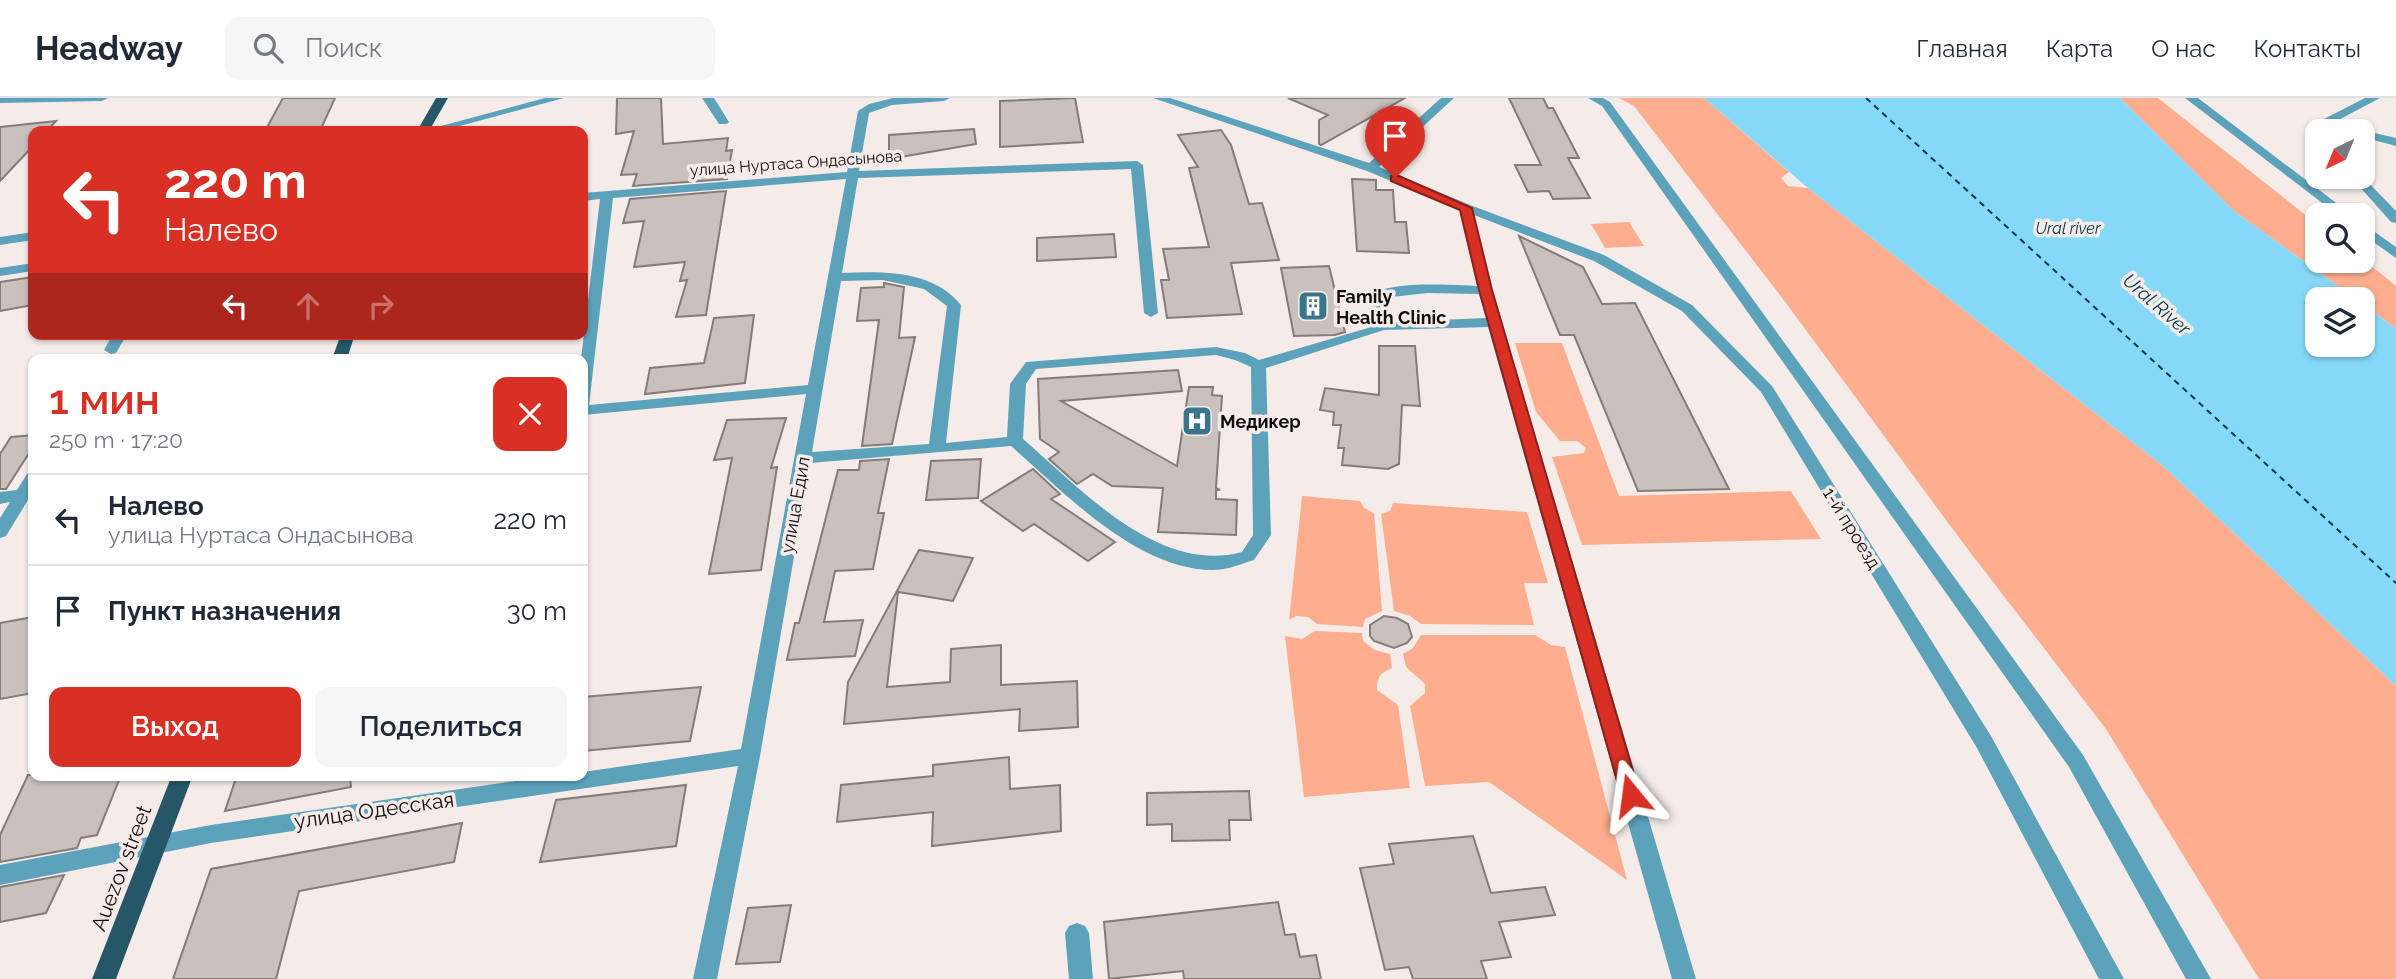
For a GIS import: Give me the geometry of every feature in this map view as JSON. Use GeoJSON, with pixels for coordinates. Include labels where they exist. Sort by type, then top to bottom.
{"type":"FeatureCollection","features":[{"type":"Feature","properties":{"kind":"main road"},"geometry":{"type":"LineString","coordinates":[[428,126],[442,98]]}},
{"type":"Feature","properties":{"kind":"main road","name":"Auezov street"},"geometry":{"type":"LineString","coordinates":[[104,979],[181,781]]}},
{"type":"Feature","properties":{"kind":"street"},"geometry":{"type":"LineString","coordinates":[[0,100],[102,98]]}},
{"type":"Feature","properties":{"kind":"street"},"geometry":{"type":"LineString","coordinates":[[445,126],[558,98]]}},
{"type":"Feature","properties":{"kind":"street"},"geometry":{"type":"LineString","coordinates":[[708,98],[723,122]]}},
{"type":"Feature","properties":{"kind":"street","name":"улица Едил"},"geometry":{"type":"LineString","coordinates":[[705,979],[750,756],[864,111],[891,100],[944,98]]}},
{"type":"Feature","properties":{"kind":"street"},"geometry":{"type":"LineString","coordinates":[[1159,98],[1371,168],[1466,208],[1495,322],[1684,979]]}},
{"type":"Feature","properties":{"kind":"street"},"geometry":{"type":"LineString","coordinates":[[1371,168],[1448,98]]}},
{"type":"Feature","properties":{"kind":"street"},"geometry":{"type":"LineString","coordinates":[[1594,98],[1606,104],[2076,761],[2199,979]]}},
{"type":"Feature","properties":{"kind":"street"},"geometry":{"type":"LineString","coordinates":[[2191,98],[2330,203]]}},
{"type":"Feature","properties":{"kind":"street"},"geometry":{"type":"LineString","coordinates":[[2339,119],[2374,98]]}},
{"type":"Feature","properties":{"kind":"street"},"geometry":{"type":"LineString","coordinates":[[2375,136],[2396,142]]}},
{"type":"Feature","properties":{"kind":"street","name":"улица Нуртаса Ондасынова"},"geometry":{"type":"LineString","coordinates":[[588,197],[852,175],[1137,165],[1151,313]]}},
{"type":"Feature","properties":{"kind":"street"},"geometry":{"type":"LineString","coordinates":[[2368,189],[2396,219]]}},
{"type":"Feature","properties":{"kind":"street"},"geometry":{"type":"LineString","coordinates":[[588,359],[607,195]]}},
{"type":"Feature","properties":{"kind":"street","name":"1-й проезд"},"geometry":{"type":"LineString","coordinates":[[1466,208],[1599,258],[1687,308],[1767,389],[1984,742],[2112,979]]}},
{"type":"Feature","properties":{"kind":"street"},"geometry":{"type":"LineString","coordinates":[[0,241],[28,237]]}},
{"type":"Feature","properties":{"kind":"street"},"geometry":{"type":"LineString","coordinates":[[2375,237],[2396,254]]}},
{"type":"Feature","properties":{"kind":"street"},"geometry":{"type":"LineString","coordinates":[[0,272],[28,268]]}},
{"type":"Feature","properties":{"kind":"street"},"geometry":{"type":"LineString","coordinates":[[835,278],[880,275],[908,280],[941,290],[954,305],[937,449]]}},
{"type":"Feature","properties":{"kind":"street"},"geometry":{"type":"LineString","coordinates":[[1486,290],[1427,289],[1381,293],[1376,297],[1384,324],[1389,327],[1495,322]]}},
{"type":"Feature","properties":{"kind":"street"},"geometry":{"type":"LineString","coordinates":[[1015,441],[1018,384],[1031,365],[1216,351],[1240,356],[1258,365],[1373,331],[1384,324]]}},
{"type":"Feature","properties":{"kind":"street"},"geometry":{"type":"LineString","coordinates":[[111,350],[117,340]]}},
{"type":"Feature","properties":{"kind":"street"},"geometry":{"type":"LineString","coordinates":[[803,458],[1015,441],[1132,538],[1176,559],[1213,564],[1248,556],[1262,535],[1258,365]]}},
{"type":"Feature","properties":{"kind":"street"},"geometry":{"type":"LineString","coordinates":[[588,410],[815,389]]}},
{"type":"Feature","properties":{"kind":"street"},"geometry":{"type":"LineString","coordinates":[[0,498],[28,494]]}},
{"type":"Feature","properties":{"kind":"street"},"geometry":{"type":"LineString","coordinates":[[0,532],[28,494]]}},
{"type":"Feature","properties":{"kind":"street","name":"улица Одесская"},"geometry":{"type":"LineString","coordinates":[[588,780],[750,756]]}},
{"type":"Feature","properties":{"kind":"street","name":"улица Одесская"},"geometry":{"type":"LineString","coordinates":[[0,875],[158,844],[582,781]]}},
{"type":"Feature","properties":{"kind":"street"},"geometry":{"type":"LineString","coordinates":[[1077,933],[1081,979]]}},
{"type":"Feature","properties":{"kind":"shaded area"},"geometry":{"type":"Polygon","coordinates":[[[1619,98],[1704,98],[1789,172],[1781,178],[1788,186],[1808,188],[2163,466],[2396,686],[2396,979],[2259,979],[2106,729],[1963,543],[1783,299],[1634,106],[1619,98]]]}},
{"type":"Feature","properties":{"kind":"shaded area"},"geometry":{"type":"Polygon","coordinates":[[[2120,98],[2158,98],[2305,214],[2305,262],[2235,212],[2120,98]]]}},
{"type":"Feature","properties":{"kind":"shaded area"},"geometry":{"type":"Polygon","coordinates":[[[1629,222],[1644,246],[1605,248],[1591,224],[1629,222]]]}},
{"type":"Feature","properties":{"kind":"shaded area"},"geometry":{"type":"Polygon","coordinates":[[[2375,269],[2396,286],[2396,329],[2375,313],[2375,287],[2339,287],[2320,273],[2375,273],[2375,269]]]}},
{"type":"Feature","properties":{"kind":"shaded area"},"geometry":{"type":"Polygon","coordinates":[[[1515,343],[1562,343],[1619,496],[1791,491],[1821,539],[1582,545],[1552,457],[1584,453],[1586,448],[1577,441],[1560,441],[1536,412],[1515,343]]]}},
{"type":"Feature","properties":{"kind":"shaded area"},"geometry":{"type":"Polygon","coordinates":[[[1302,496],[1360,501],[1364,508],[1374,513],[1382,611],[1365,619],[1363,627],[1317,624],[1308,617],[1296,616],[1289,620],[1302,496]]]}},
{"type":"Feature","properties":{"kind":"shaded area"},"geometry":{"type":"Polygon","coordinates":[[[1393,503],[1527,512],[1548,583],[1524,583],[1534,625],[1421,624],[1410,616],[1394,611],[1381,514],[1390,511],[1393,503]]]}},
{"type":"Feature","properties":{"kind":"shaded area"},"geometry":{"type":"Polygon","coordinates":[[[1315,631],[1362,633],[1363,641],[1375,650],[1390,654],[1392,668],[1380,676],[1377,690],[1398,705],[1410,788],[1304,797],[1285,636],[1302,639],[1315,631]]]}},
{"type":"Feature","properties":{"kind":"shaded area"},"geometry":{"type":"Polygon","coordinates":[[[1421,635],[1535,635],[1551,645],[1565,647],[1627,880],[1489,782],[1425,786],[1410,706],[1425,693],[1425,684],[1406,667],[1403,654],[1413,648],[1421,635]]]}},
{"type":"Feature","properties":{"kind":"water","name":"Ural river"},"geometry":{"type":"Polygon","coordinates":[[[1704,98],[2120,98],[2235,212],[2305,262],[2305,273],[2320,273],[2339,287],[2305,287],[2305,357],[2375,357],[2375,313],[2396,329],[2396,686],[2163,466],[1808,188],[1704,98]]]}},
{"type":"Feature","properties":{"kind":"building"},"geometry":{"type":"Polygon","coordinates":[[[283,98],[335,98],[322,126],[268,126],[283,98]]]}},
{"type":"Feature","properties":{"kind":"building"},"geometry":{"type":"Polygon","coordinates":[[[617,98],[661,98],[663,144],[728,138],[726,151],[732,150],[727,179],[633,186],[637,174],[621,175],[634,131],[616,134],[617,98]]]}},
{"type":"Feature","properties":{"kind":"building"},"geometry":{"type":"Polygon","coordinates":[[[1075,98],[1083,142],[1000,147],[1000,101],[1075,98]]]}},
{"type":"Feature","properties":{"kind":"building"},"geometry":{"type":"Polygon","coordinates":[[[1288,98],[1405,98],[1321,145],[1319,120],[1328,115],[1288,98]]]}},
{"type":"Feature","properties":{"kind":"building"},"geometry":{"type":"Polygon","coordinates":[[[1509,98],[1543,98],[1548,108],[1553,108],[1579,158],[1568,158],[1590,198],[1553,199],[1549,191],[1528,192],[1515,165],[1541,165],[1509,98]]]}},
{"type":"Feature","properties":{"kind":"building"},"geometry":{"type":"Polygon","coordinates":[[[56,121],[52,126],[28,126],[28,151],[0,181],[0,127],[56,121]]]}},
{"type":"Feature","properties":{"kind":"building"},"geometry":{"type":"Polygon","coordinates":[[[974,129],[976,144],[889,159],[889,135],[974,129]]]}},
{"type":"Feature","properties":{"kind":"building"},"geometry":{"type":"Polygon","coordinates":[[[1221,130],[1231,145],[1249,204],[1262,203],[1279,260],[1231,263],[1242,314],[1167,318],[1161,280],[1169,280],[1163,249],[1209,247],[1189,168],[1198,167],[1178,135],[1221,130]]]}},
{"type":"Feature","properties":{"kind":"building"},"geometry":{"type":"Polygon","coordinates":[[[1352,179],[1376,180],[1376,190],[1393,190],[1395,222],[1406,222],[1409,253],[1357,251],[1352,179]]]}},
{"type":"Feature","properties":{"kind":"building"},"geometry":{"type":"Polygon","coordinates":[[[726,191],[706,315],[676,317],[687,280],[680,281],[685,262],[634,267],[644,221],[623,223],[630,199],[726,191]]]}},
{"type":"Feature","properties":{"kind":"building"},"geometry":{"type":"Polygon","coordinates":[[[1114,234],[1116,257],[1037,261],[1037,238],[1114,234]]]}},
{"type":"Feature","properties":{"kind":"building"},"geometry":{"type":"Polygon","coordinates":[[[1519,236],[1583,267],[1602,304],[1635,303],[1729,489],[1638,491],[1574,335],[1560,335],[1519,236]]]}},
{"type":"Feature","properties":{"kind":"building","name":"Family Health Clinic"},"geometry":{"type":"Polygon","coordinates":[[[1329,266],[1345,332],[1335,335],[1294,336],[1281,268],[1329,266]]]}},
{"type":"Feature","properties":{"kind":"building"},"geometry":{"type":"Polygon","coordinates":[[[28,278],[28,306],[0,311],[0,282],[28,278]]]}},
{"type":"Feature","properties":{"kind":"building"},"geometry":{"type":"Polygon","coordinates":[[[884,283],[904,287],[899,338],[915,337],[892,444],[862,446],[879,320],[857,321],[861,288],[884,287],[884,283]]]}},
{"type":"Feature","properties":{"kind":"building"},"geometry":{"type":"Polygon","coordinates":[[[754,315],[745,383],[645,394],[650,368],[704,363],[714,318],[754,315]]]}},
{"type":"Feature","properties":{"kind":"building"},"geometry":{"type":"Polygon","coordinates":[[[1379,346],[1415,346],[1420,406],[1402,405],[1399,464],[1388,469],[1342,465],[1344,448],[1338,448],[1341,425],[1333,425],[1334,412],[1320,410],[1325,388],[1379,395],[1379,346]]]}},
{"type":"Feature","properties":{"kind":"building"},"geometry":{"type":"Polygon","coordinates":[[[1178,370],[1182,391],[1061,401],[1177,466],[1189,387],[1213,387],[1212,395],[1222,396],[1216,488],[1220,490],[1216,490],[1216,499],[1237,500],[1236,535],[1158,532],[1163,488],[1112,486],[1093,474],[1077,484],[1049,459],[1059,452],[1040,439],[1038,379],[1178,370]]]}},
{"type":"Feature","properties":{"kind":"building"},"geometry":{"type":"Polygon","coordinates":[[[786,418],[771,468],[777,467],[761,570],[709,574],[732,458],[714,460],[727,420],[786,418]]]}},
{"type":"Feature","properties":{"kind":"building"},"geometry":{"type":"Polygon","coordinates":[[[28,435],[28,455],[6,489],[0,489],[0,454],[11,437],[28,435]]]}},
{"type":"Feature","properties":{"kind":"building"},"geometry":{"type":"Polygon","coordinates":[[[889,459],[878,513],[884,513],[873,569],[835,571],[824,622],[863,620],[855,656],[787,660],[838,470],[859,470],[860,461],[889,459]]]}},
{"type":"Feature","properties":{"kind":"building"},"geometry":{"type":"Polygon","coordinates":[[[981,459],[978,498],[926,500],[931,461],[981,459]]]}},
{"type":"Feature","properties":{"kind":"building"},"geometry":{"type":"Polygon","coordinates":[[[1033,469],[1060,494],[1051,499],[1115,542],[1088,561],[1034,524],[1023,531],[981,501],[1033,469]]]}},
{"type":"Feature","properties":{"kind":"building"},"geometry":{"type":"Polygon","coordinates":[[[919,550],[973,558],[953,601],[898,592],[887,687],[950,682],[951,649],[1001,645],[1001,685],[1077,681],[1078,727],[1019,731],[1020,709],[844,724],[848,682],[919,550]]]}},
{"type":"Feature","properties":{"kind":"building"},"geometry":{"type":"Polygon","coordinates":[[[1384,616],[1397,618],[1408,624],[1412,637],[1407,643],[1394,648],[1374,641],[1370,636],[1370,625],[1384,616]]]}},
{"type":"Feature","properties":{"kind":"building"},"geometry":{"type":"Polygon","coordinates":[[[28,618],[28,694],[0,699],[0,623],[28,618]]]}},
{"type":"Feature","properties":{"kind":"building"},"geometry":{"type":"Polygon","coordinates":[[[701,687],[690,741],[588,751],[588,697],[701,687]]]}},
{"type":"Feature","properties":{"kind":"building"},"geometry":{"type":"Polygon","coordinates":[[[1009,757],[1010,789],[1060,785],[1061,831],[932,846],[933,812],[837,822],[841,785],[933,776],[933,765],[1009,757]]]}},
{"type":"Feature","properties":{"kind":"building"},"geometry":{"type":"Polygon","coordinates":[[[28,775],[28,781],[119,781],[97,835],[81,838],[77,848],[0,862],[0,835],[28,775]]]}},
{"type":"Feature","properties":{"kind":"building"},"geometry":{"type":"Polygon","coordinates":[[[235,781],[350,781],[351,787],[225,811],[235,781]]]}},
{"type":"Feature","properties":{"kind":"building"},"geometry":{"type":"Polygon","coordinates":[[[686,785],[676,846],[540,862],[556,800],[686,785]]]}},
{"type":"Feature","properties":{"kind":"building"},"geometry":{"type":"Polygon","coordinates":[[[1249,791],[1251,820],[1229,820],[1230,840],[1172,841],[1172,824],[1147,825],[1147,793],[1249,791]]]}},
{"type":"Feature","properties":{"kind":"building"},"geometry":{"type":"Polygon","coordinates":[[[462,823],[454,862],[299,891],[276,979],[173,979],[211,869],[462,823]]]}},
{"type":"Feature","properties":{"kind":"building"},"geometry":{"type":"Polygon","coordinates":[[[1473,836],[1491,893],[1545,887],[1555,915],[1499,922],[1511,957],[1481,961],[1487,979],[1413,979],[1409,967],[1385,970],[1360,868],[1394,864],[1389,844],[1473,836]]]}},
{"type":"Feature","properties":{"kind":"building"},"geometry":{"type":"Polygon","coordinates":[[[64,875],[46,913],[0,922],[0,887],[64,875]]]}},
{"type":"Feature","properties":{"kind":"building"},"geometry":{"type":"Polygon","coordinates":[[[1278,902],[1285,935],[1295,934],[1300,957],[1316,955],[1321,979],[1184,979],[1183,971],[1109,979],[1104,922],[1278,902]]]}},
{"type":"Feature","properties":{"kind":"building"},"geometry":{"type":"Polygon","coordinates":[[[791,905],[780,962],[736,964],[748,908],[791,905]]]}},
{"type":"Feature","properties":{"kind":"ferry route"},"geometry":{"type":"LineString","coordinates":[[1866,98],[2396,583]]}},
{"type":"Feature","properties":{"kind":"place","name":"Family Health Clinic"},"geometry":{"type":"Point","coordinates":[1313,306]}},
{"type":"Feature","properties":{"kind":"place","name":"Медикер"},"geometry":{"type":"Point","coordinates":[1197,421]}},
{"type":"Feature","properties":{"kind":"route"},"geometry":{"type":"LineString","coordinates":[[1395,178],[1466,208],[1486,290],[1631,795]]}},
{"type":"Feature","properties":{"kind":"water label","name":"Ural River"},"geometry":{"type":"Point","coordinates":[2157,304]}}]}
